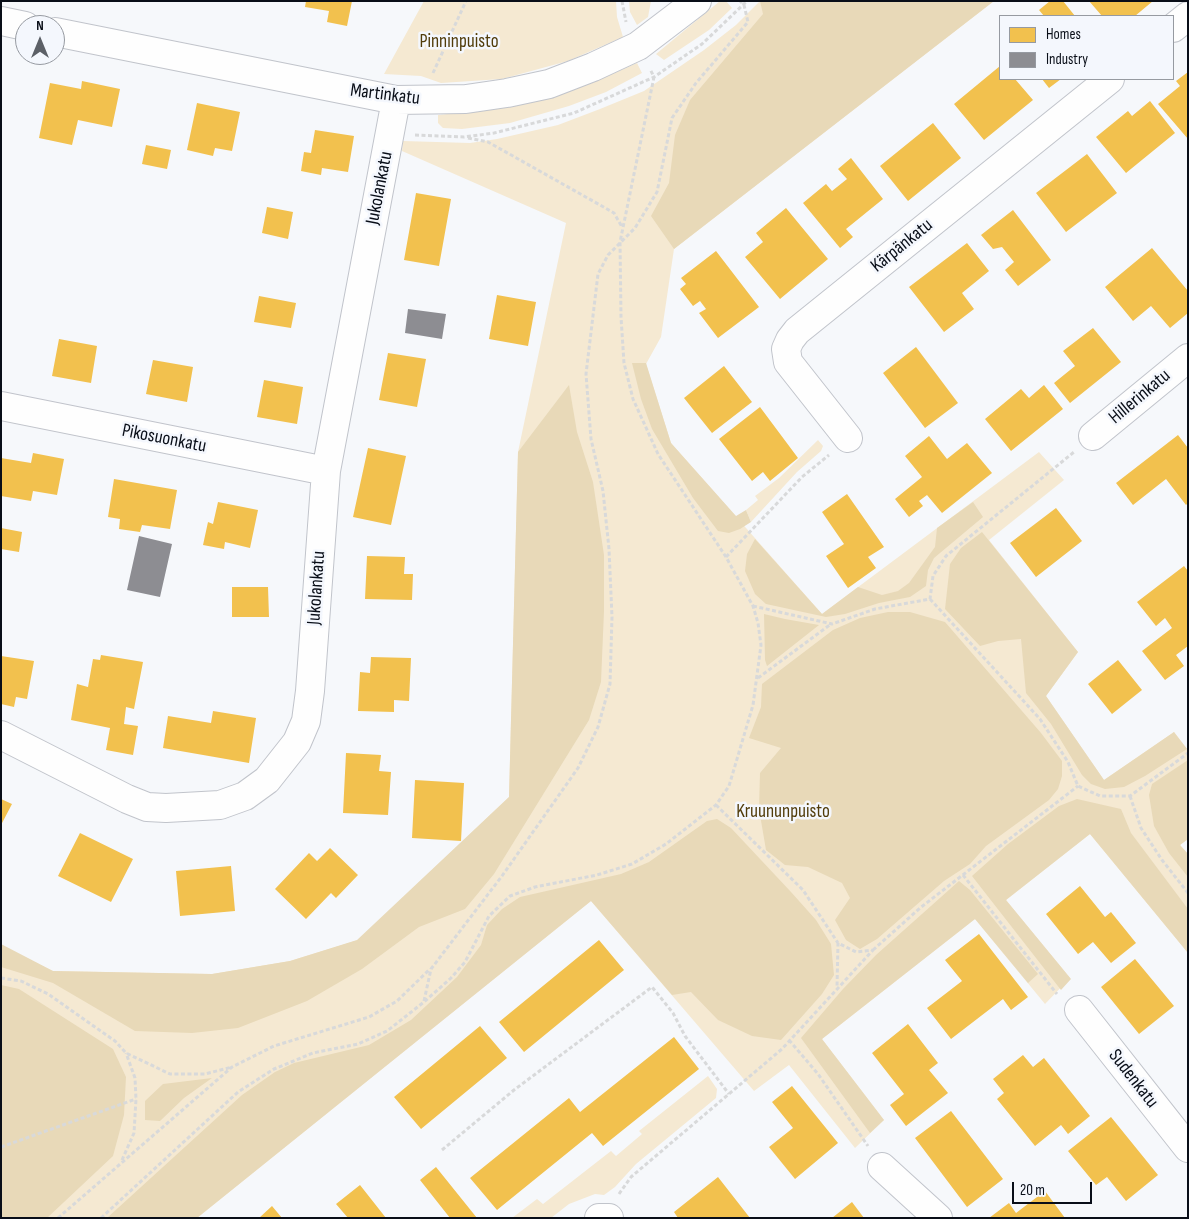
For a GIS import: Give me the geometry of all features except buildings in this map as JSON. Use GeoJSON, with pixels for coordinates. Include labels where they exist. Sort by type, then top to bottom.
{"type":"FeatureCollection","features":[{"type":"Feature","properties":{"kind":"street","name":"Martinkatu"},"geometry":{"type":"LineString","coordinates":[[65,34],[396,100],[466,99],[548,84],[593,67],[638,46],[688,4]]}},
{"type":"Feature","properties":{"kind":"street"},"geometry":{"type":"LineString","coordinates":[[1174,27],[1188,16]]}},
{"type":"Feature","properties":{"kind":"street"},"geometry":{"type":"LineString","coordinates":[[1,21],[15,24]]}},
{"type":"Feature","properties":{"kind":"street","name":"Kärpänkatu"},"geometry":{"type":"LineString","coordinates":[[848,438],[788,362],[786,349],[790,340],[797,331],[1109,80]]}},
{"type":"Feature","properties":{"kind":"street","name":"Jukolankatu"},"geometry":{"type":"LineString","coordinates":[[1,735],[127,800],[147,807],[195,808],[220,805],[245,796],[267,780],[297,742],[306,721],[310,691],[326,471],[396,100]]}},
{"type":"Feature","properties":{"kind":"street","name":"Hillerinkatu"},"geometry":{"type":"LineString","coordinates":[[1093,436],[1188,358]]}},
{"type":"Feature","properties":{"kind":"street","name":"Pikosuonkatu"},"geometry":{"type":"LineString","coordinates":[[1,406],[326,471]]}},
{"type":"Feature","properties":{"kind":"street","name":"Sudenkatu"},"geometry":{"type":"LineString","coordinates":[[1079,1010],[1188,1148]]}},
{"type":"Feature","properties":{"kind":"street"},"geometry":{"type":"LineString","coordinates":[[882,1167],[938,1218]]}},
{"type":"Feature","properties":{"kind":"street"},"geometry":{"type":"LineString","coordinates":[[599,1218],[608,1218]]}},
{"type":"Feature","properties":{"kind":"path"},"geometry":{"type":"LineString","coordinates":[[428,136],[430,80],[466,1]]}},
{"type":"Feature","properties":{"kind":"path"},"geometry":{"type":"LineString","coordinates":[[1,978],[21,982],[48,994],[114,1041],[126,1053],[170,1074],[205,1074],[232,1067],[274,1046],[370,1017],[397,1001],[431,969],[502,876],[578,768],[598,727],[610,684],[612,617],[609,549],[603,491],[591,439],[586,374],[598,274],[608,255],[635,228],[657,192],[672,118],[696,83],[748,22],[744,5],[740,1]]}},
{"type":"Feature","properties":{"kind":"path"},"geometry":{"type":"LineString","coordinates":[[101,1218],[238,1092],[274,1069],[313,1053],[358,1044],[387,1031],[424,1002],[451,978],[465,962],[489,916],[510,896],[535,887],[597,875],[632,864],[666,844],[716,805],[729,786],[745,738],[758,678],[761,645],[758,623],[753,606],[726,557],[658,454],[633,399],[624,363],[620,242],[654,76],[702,44],[747,1]]}},
{"type":"Feature","properties":{"kind":"path"},"geometry":{"type":"LineString","coordinates":[[464,137],[488,142],[614,213],[623,227]]}},
{"type":"Feature","properties":{"kind":"path"},"geometry":{"type":"LineString","coordinates":[[930,598],[933,576],[946,556],[1093,436]]}},
{"type":"Feature","properties":{"kind":"path"},"geometry":{"type":"LineString","coordinates":[[726,557],[802,477],[848,438]]}},
{"type":"Feature","properties":{"kind":"path"},"geometry":{"type":"LineString","coordinates":[[758,678],[832,624],[875,609],[930,598]]}},
{"type":"Feature","properties":{"kind":"path"},"geometry":{"type":"LineString","coordinates":[[930,598],[1040,719],[1068,762],[1078,786],[1100,796],[1130,796],[1188,753]]}},
{"type":"Feature","properties":{"kind":"path"},"geometry":{"type":"LineString","coordinates":[[753,606],[832,624]]}},
{"type":"Feature","properties":{"kind":"path"},"geometry":{"type":"LineString","coordinates":[[608,1218],[615,1200],[631,1177],[789,1040],[873,950],[920,908],[1005,840],[1078,786]]}},
{"type":"Feature","properties":{"kind":"path"},"geometry":{"type":"LineString","coordinates":[[1130,796],[1141,828],[1162,860],[1188,893]]}},
{"type":"Feature","properties":{"kind":"path"},"geometry":{"type":"LineString","coordinates":[[716,805],[803,890],[838,943],[856,952],[873,950]]}},
{"type":"Feature","properties":{"kind":"path"},"geometry":{"type":"LineString","coordinates":[[963,875],[1056,993]]}},
{"type":"Feature","properties":{"kind":"path"},"geometry":{"type":"LineString","coordinates":[[837,987],[838,943]]}},
{"type":"Feature","properties":{"kind":"path"},"geometry":{"type":"LineString","coordinates":[[424,1002],[431,969]]}},
{"type":"Feature","properties":{"kind":"path"},"geometry":{"type":"LineString","coordinates":[[442,1150],[514,1090],[652,987],[673,1013],[685,1036],[729,1094]]}},
{"type":"Feature","properties":{"kind":"path"},"geometry":{"type":"LineString","coordinates":[[789,1040],[818,1074],[863,1139]]}},
{"type":"Feature","properties":{"kind":"path"},"geometry":{"type":"LineString","coordinates":[[121,1162],[134,1133],[136,1099],[135,1078],[126,1053]]}},
{"type":"Feature","properties":{"kind":"path"},"geometry":{"type":"LineString","coordinates":[[58,1218],[232,1067]]}},
{"type":"Feature","properties":{"kind":"path"},"geometry":{"type":"LineString","coordinates":[[1,1147],[136,1099]]}},
{"type":"Feature","properties":{"kind":"green space","name":"Pinninpuisto"},"geometry":{"type":"Polygon","coordinates":[[[424,1],[616,1],[617,17],[623,37],[568,61],[502,79],[441,83],[421,76],[384,74],[424,1]]]}},
{"type":"Feature","properties":{"kind":"green space"},"geometry":{"type":"Polygon","coordinates":[[[629,1],[651,1],[648,17],[637,25],[630,12],[629,1]]]}},
{"type":"Feature","properties":{"kind":"green space"},"geometry":{"type":"Polygon","coordinates":[[[720,1],[726,1],[732,8],[709,30],[664,60],[656,54],[720,1]]]}},
{"type":"Feature","properties":{"kind":"green space","name":"Kruununpuisto"},"geometry":{"type":"Polygon","coordinates":[[[760,1],[994,1],[674,249],[661,337],[646,364],[671,443],[822,614],[1039,452],[1064,480],[989,540],[1078,652],[1046,696],[1104,780],[1174,732],[1188,750],[1188,839],[1180,845],[1188,854],[1188,953],[1090,834],[1006,900],[1070,978],[1045,1004],[975,919],[822,1039],[884,1120],[855,1148],[789,1065],[754,1091],[591,901],[197,1218],[1,1218],[1,946],[53,971],[212,974],[290,961],[358,940],[509,797],[518,452],[566,223],[402,151],[403,141],[470,143],[497,139],[558,125],[600,109],[644,91],[704,50],[736,25],[760,1]]]}},
{"type":"Feature","properties":{"kind":"green space"},"geometry":{"type":"Polygon","coordinates":[[[760,1],[994,1],[674,249],[651,216],[669,183],[675,135],[690,100],[763,14],[760,1]]]}},
{"type":"Feature","properties":{"kind":"green space"},"geometry":{"type":"Polygon","coordinates":[[[637,63],[642,73],[606,92],[569,106],[510,123],[462,129],[443,128],[438,123],[438,115],[494,109],[541,100],[592,83],[637,63]]]}},
{"type":"Feature","properties":{"kind":"green space"},"geometry":{"type":"Polygon","coordinates":[[[632,363],[646,363],[671,443],[736,516],[746,510],[751,522],[729,533],[718,531],[693,498],[652,429],[641,399],[632,363]]]}},
{"type":"Feature","properties":{"kind":"green space"},"geometry":{"type":"Polygon","coordinates":[[[569,385],[577,432],[593,482],[604,555],[601,682],[589,720],[494,874],[465,909],[419,927],[362,969],[307,1001],[238,1028],[192,1033],[135,1031],[53,983],[1,967],[1,944],[53,971],[212,974],[290,961],[357,940],[509,797],[518,452],[569,385]]]}},
{"type":"Feature","properties":{"kind":"green space"},"geometry":{"type":"Polygon","coordinates":[[[818,440],[823,446],[821,451],[797,472],[751,522],[746,510],[758,500],[755,496],[779,478],[818,440]]]}},
{"type":"Feature","properties":{"kind":"green space"},"geometry":{"type":"Polygon","coordinates":[[[973,502],[983,517],[934,558],[928,570],[926,586],[910,597],[826,617],[766,604],[755,594],[745,571],[747,554],[755,539],[822,614],[858,587],[882,595],[898,591],[909,583],[935,547],[937,528],[973,502]]]}},
{"type":"Feature","properties":{"kind":"green space"},"geometry":{"type":"Polygon","coordinates":[[[982,532],[1078,652],[1046,696],[1104,780],[1174,732],[1187,749],[1124,787],[1105,789],[1091,784],[1082,775],[1051,724],[1026,693],[1021,639],[998,641],[980,646],[945,609],[950,564],[961,548],[982,532]]]}},
{"type":"Feature","properties":{"kind":"green space"},"geometry":{"type":"Polygon","coordinates":[[[888,612],[910,612],[945,622],[1041,733],[1062,761],[1062,776],[1058,789],[1049,800],[986,846],[970,864],[944,881],[877,939],[860,949],[846,940],[835,920],[850,898],[842,883],[808,867],[785,865],[766,850],[759,809],[760,773],[781,748],[749,738],[761,707],[762,684],[833,630],[860,618],[888,612]]]}},
{"type":"Feature","properties":{"kind":"green space"},"geometry":{"type":"Polygon","coordinates":[[[764,614],[819,625],[767,666],[765,660],[764,614]]]}},
{"type":"Feature","properties":{"kind":"green space"},"geometry":{"type":"Polygon","coordinates":[[[1188,760],[1188,839],[1180,845],[1188,854],[1188,877],[1169,853],[1154,826],[1149,795],[1152,784],[1188,760]]]}},
{"type":"Feature","properties":{"kind":"green space"},"geometry":{"type":"Polygon","coordinates":[[[1077,799],[1121,809],[1131,833],[1188,909],[1188,953],[1090,834],[1006,900],[1071,979],[1061,990],[972,876],[1008,844],[1059,806],[1077,799]]]}},
{"type":"Feature","properties":{"kind":"green space"},"geometry":{"type":"Polygon","coordinates":[[[717,819],[731,828],[791,892],[816,920],[831,944],[834,975],[822,994],[781,1040],[752,1036],[718,1020],[691,992],[672,995],[591,901],[197,1218],[107,1218],[242,1095],[275,1072],[294,1063],[369,1045],[411,1020],[457,977],[481,945],[487,925],[502,909],[520,897],[621,874],[649,862],[707,821],[717,819]]]}},
{"type":"Feature","properties":{"kind":"green space"},"geometry":{"type":"Polygon","coordinates":[[[959,881],[970,890],[1038,974],[1028,983],[975,919],[822,1039],[884,1120],[870,1133],[801,1038],[843,989],[876,955],[959,881]]]}},
{"type":"Feature","properties":{"kind":"green space"},"geometry":{"type":"Polygon","coordinates":[[[1,985],[19,989],[113,1049],[126,1077],[124,1115],[113,1156],[47,1218],[1,1218],[1,985]]]}},
{"type":"Feature","properties":{"kind":"green space"},"geometry":{"type":"Polygon","coordinates":[[[708,1076],[717,1089],[716,1098],[636,1164],[615,1187],[604,1195],[595,1194],[569,1204],[551,1218],[512,1218],[537,1199],[543,1204],[611,1151],[616,1156],[642,1134],[639,1131],[708,1076]]]}},
{"type":"Feature","properties":{"kind":"green space"},"geometry":{"type":"Polygon","coordinates":[[[212,1078],[184,1098],[160,1121],[145,1120],[145,1101],[163,1084],[212,1078]]]}}]}
